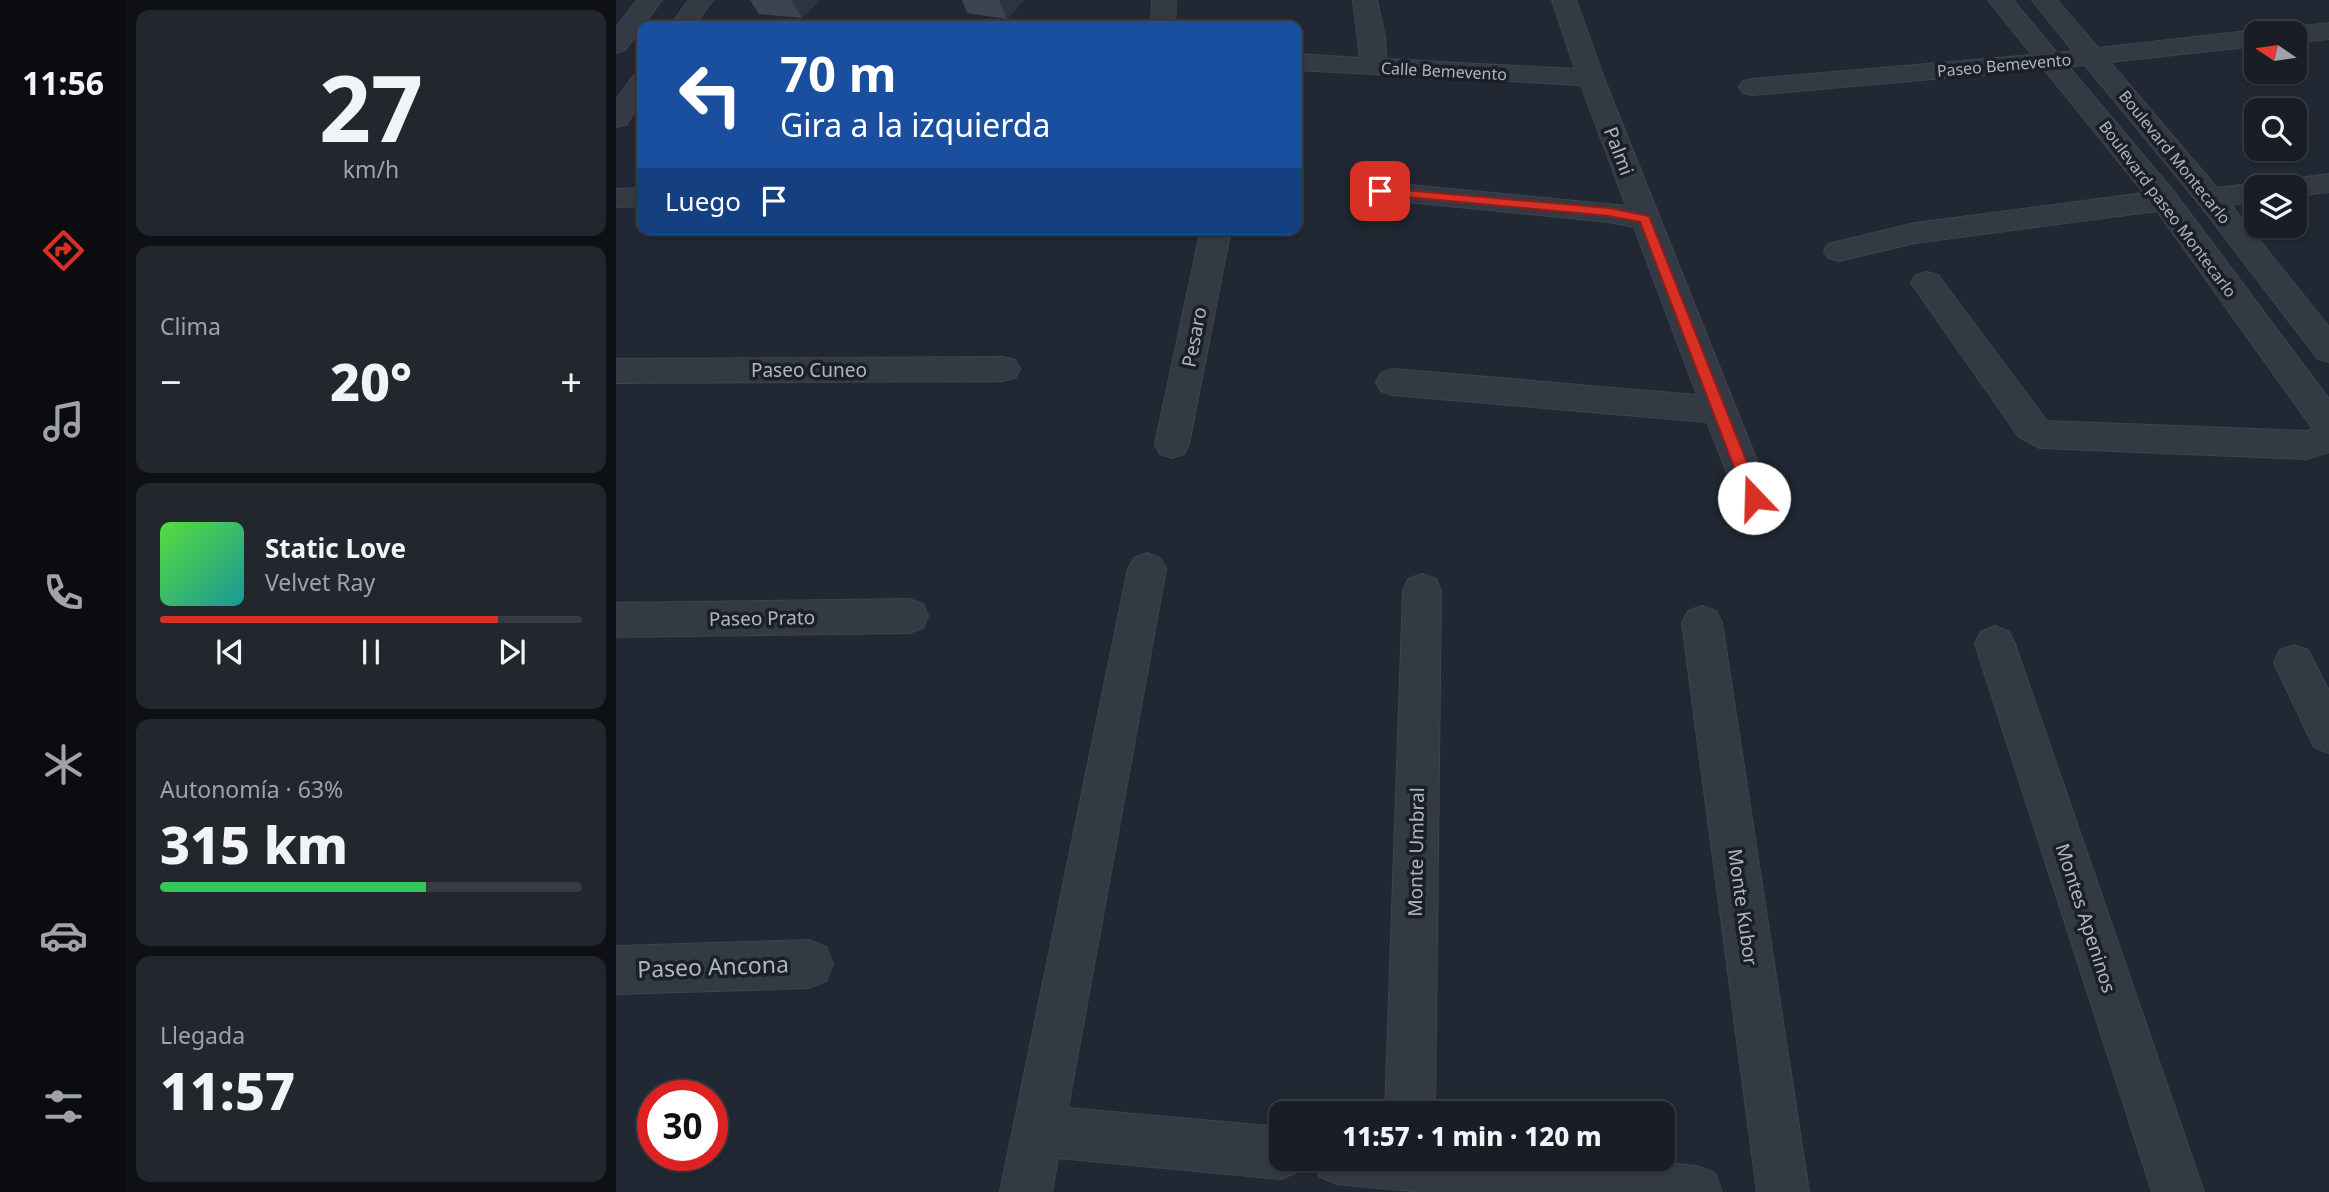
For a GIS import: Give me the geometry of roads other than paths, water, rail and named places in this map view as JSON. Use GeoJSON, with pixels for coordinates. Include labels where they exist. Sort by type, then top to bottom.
{"type":"FeatureCollection","features":[{"type":"Feature","properties":{"kind":"street"},"geometry":{"type":"LineString","coordinates":[[616,45],[650,0]]}},
{"type":"Feature","properties":{"kind":"street"},"geometry":{"type":"LineString","coordinates":[[686,21],[701,0]]}},
{"type":"Feature","properties":{"kind":"street"},"geometry":{"type":"LineString","coordinates":[[1163,21],[1164,0]]}},
{"type":"Feature","properties":{"kind":"street"},"geometry":{"type":"LineString","coordinates":[[1364,0],[1372,37],[1373,67]]}},
{"type":"Feature","properties":{"kind":"street","name":"Palmi"},"geometry":{"type":"LineString","coordinates":[[1564,0],[1591,78],[1754,498]]}},
{"type":"Feature","properties":{"kind":"street","name":"Boulevard paseo Montecarlo"},"geometry":{"type":"LineString","coordinates":[[2000,0],[2165,200],[2329,425]]}},
{"type":"Feature","properties":{"kind":"street","name":"Boulevard Montecarlo"},"geometry":{"type":"LineString","coordinates":[[2044,0],[2210,198],[2329,350]]}},
{"type":"Feature","properties":{"kind":"street"},"geometry":{"type":"LineString","coordinates":[[2307,33],[2329,31]]}},
{"type":"Feature","properties":{"kind":"street","name":"Paseo Bemevento"},"geometry":{"type":"LineString","coordinates":[[1752,88],[2052,61],[2244,39]]}},
{"type":"Feature","properties":{"kind":"street"},"geometry":{"type":"LineString","coordinates":[[616,63],[637,58]]}},
{"type":"Feature","properties":{"kind":"street","name":"Calle Bemevento"},"geometry":{"type":"LineString","coordinates":[[1302,62],[1591,78]]}},
{"type":"Feature","properties":{"kind":"street"},"geometry":{"type":"LineString","coordinates":[[616,119],[637,89]]}},
{"type":"Feature","properties":{"kind":"street"},"geometry":{"type":"LineString","coordinates":[[2307,186],[2329,183]]}},
{"type":"Feature","properties":{"kind":"street"},"geometry":{"type":"LineString","coordinates":[[1380,191],[1609,212],[1645,219]]}},
{"type":"Feature","properties":{"kind":"street"},"geometry":{"type":"LineString","coordinates":[[2210,198],[2244,194]]}},
{"type":"Feature","properties":{"kind":"street"},"geometry":{"type":"LineString","coordinates":[[616,198],[637,197]]}},
{"type":"Feature","properties":{"kind":"street"},"geometry":{"type":"LineString","coordinates":[[1839,251],[1915,233],[2165,200]]}},
{"type":"Feature","properties":{"kind":"street","name":"Pesaro"},"geometry":{"type":"LineString","coordinates":[[1172,444],[1215,235]]}},
{"type":"Feature","properties":{"kind":"street"},"geometry":{"type":"LineString","coordinates":[[1927,283],[2031,428],[2040,434],[2307,445],[2329,438]]}},
{"type":"Feature","properties":{"kind":"street","name":"Paseo Cuneo"},"geometry":{"type":"LineString","coordinates":[[616,371],[1003,369]]}},
{"type":"Feature","properties":{"kind":"street"},"geometry":{"type":"LineString","coordinates":[[1393,382],[1720,410]]}},
{"type":"Feature","properties":{"kind":"street"},"geometry":{"type":"LineString","coordinates":[[1026,1192],[1147,569]]}},
{"type":"Feature","properties":{"kind":"street","name":"Monte Umbral"},"geometry":{"type":"LineString","coordinates":[[1410,1101],[1422,591]]}},
{"type":"Feature","properties":{"kind":"street","name":"Paseo Prato"},"geometry":{"type":"LineString","coordinates":[[616,620],[909,616]]}},
{"type":"Feature","properties":{"kind":"street","name":"Monte Kubor"},"geometry":{"type":"LineString","coordinates":[[1702,623],[1783,1192]]}},
{"type":"Feature","properties":{"kind":"street","name":"Montes Apeninos"},"geometry":{"type":"LineString","coordinates":[[1995,644],[2178,1192]]}},
{"type":"Feature","properties":{"kind":"street"},"geometry":{"type":"LineString","coordinates":[[2294,663],[2329,733]]}},
{"type":"Feature","properties":{"kind":"street","name":"Paseo Ancona"},"geometry":{"type":"LineString","coordinates":[[616,970],[809,964]]}},
{"type":"Feature","properties":{"kind":"street"},"geometry":{"type":"LineString","coordinates":[[1038,1131],[1269,1152]]}},
{"type":"Feature","properties":{"kind":"street"},"geometry":{"type":"LineString","coordinates":[[1495,1171],[1696,1192]]}}]}
